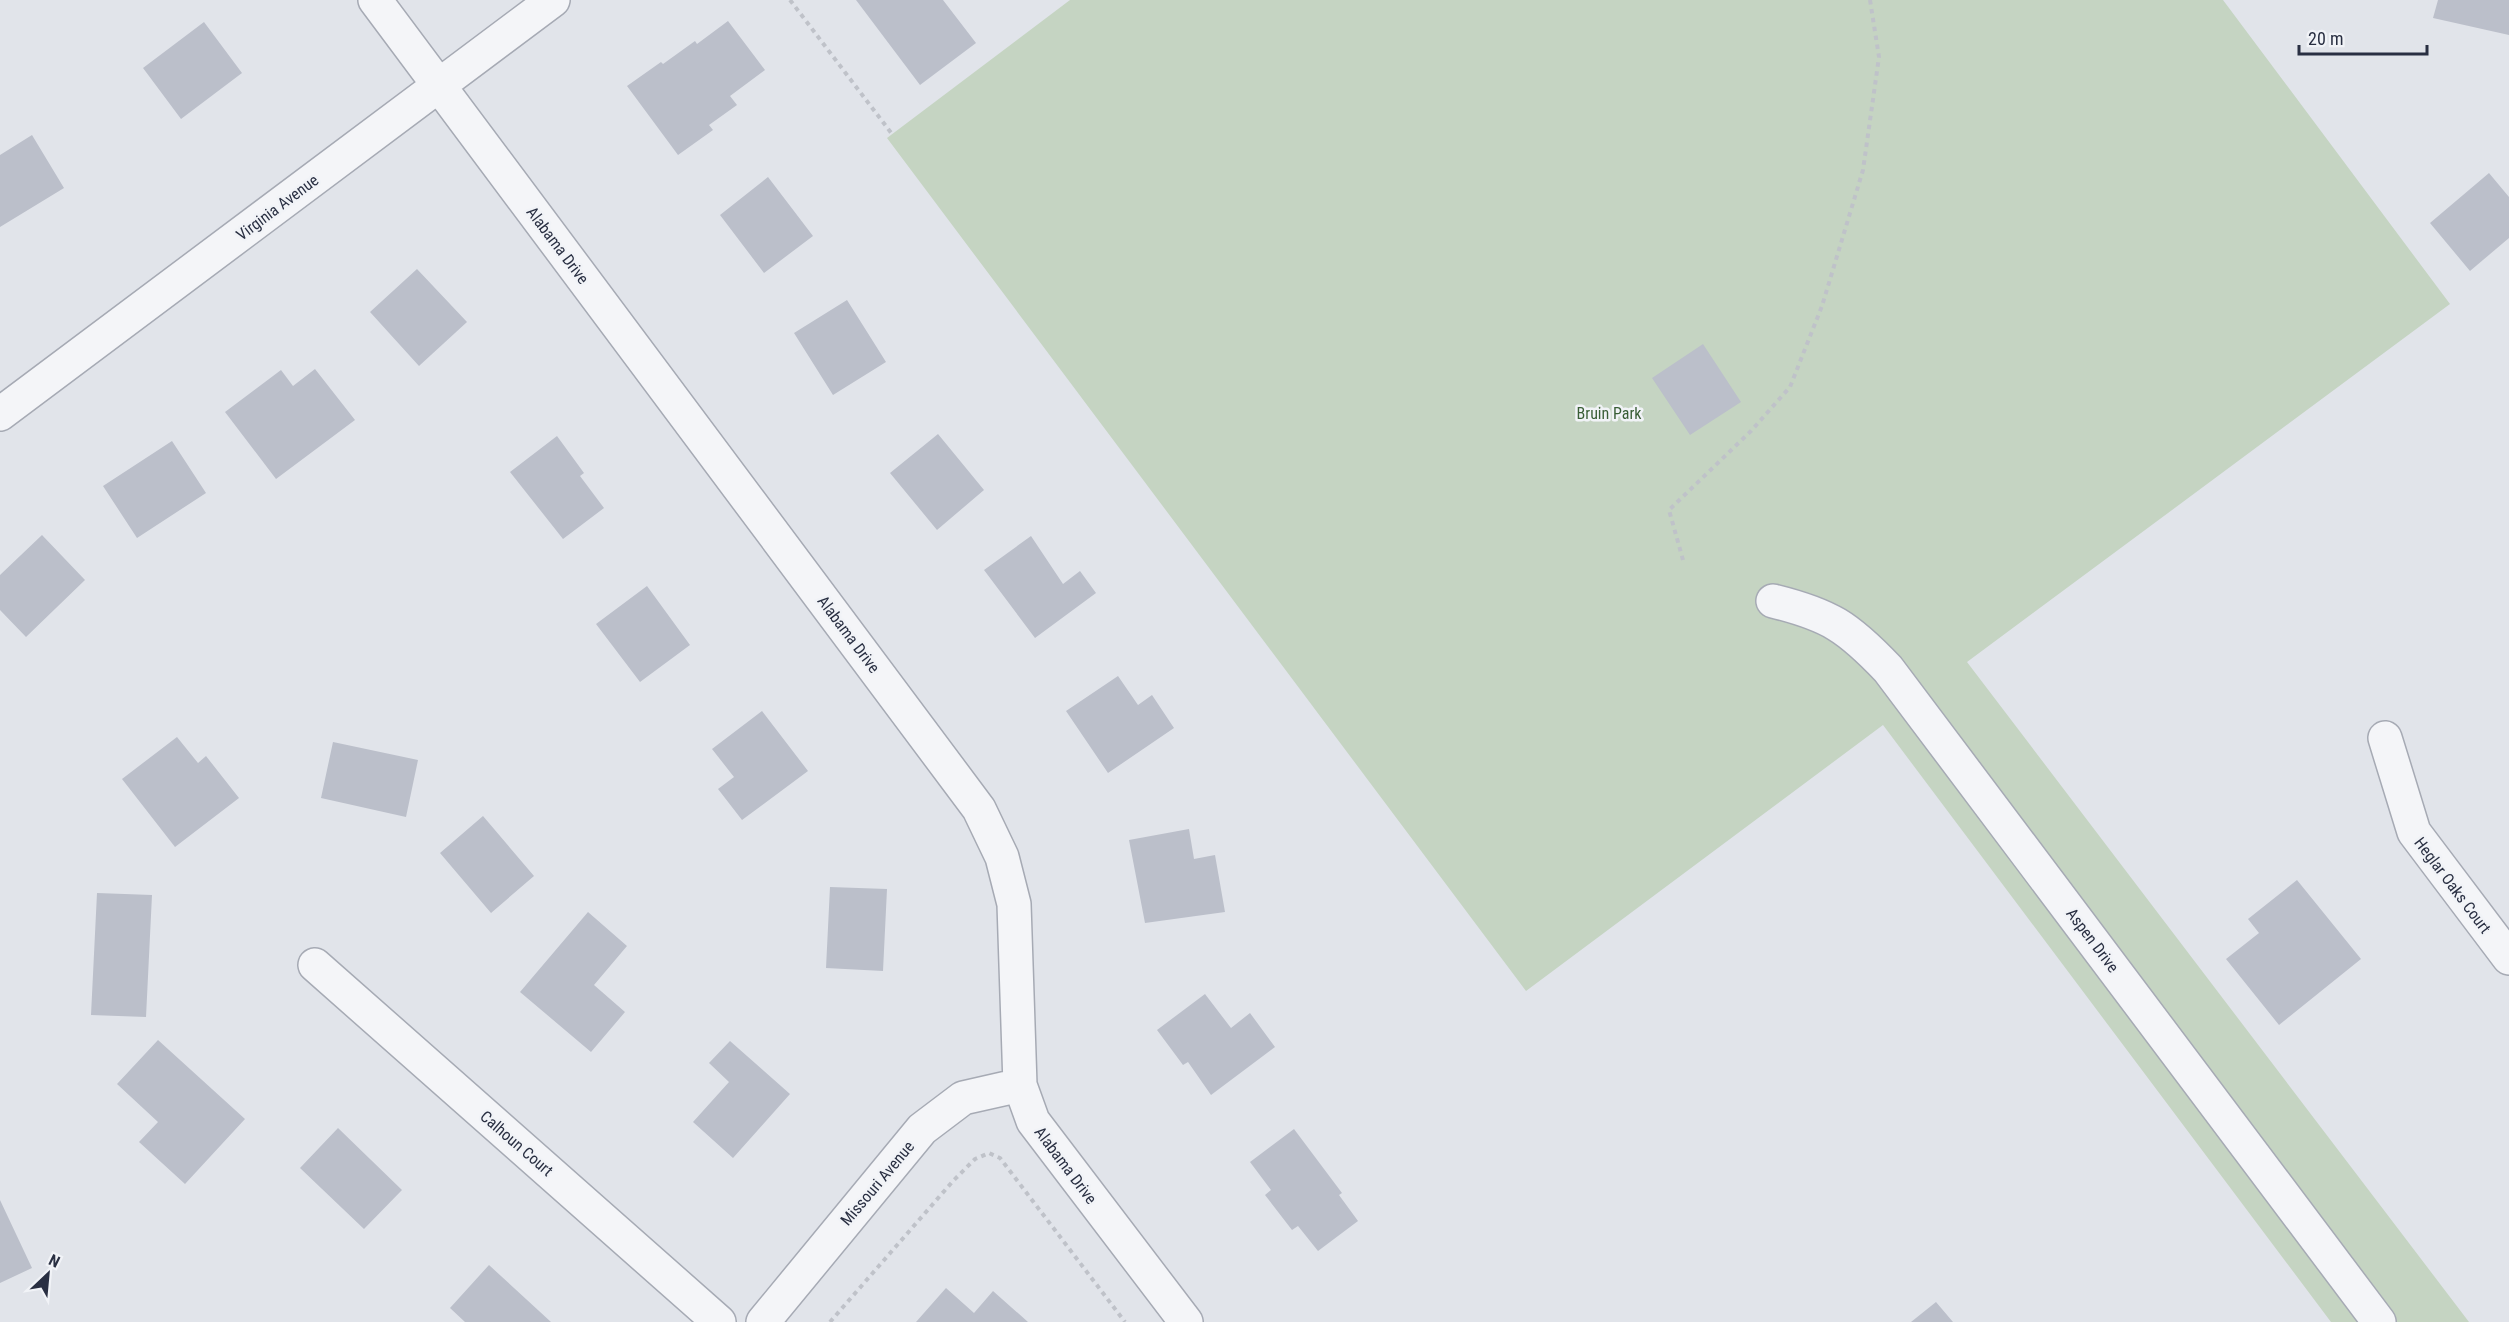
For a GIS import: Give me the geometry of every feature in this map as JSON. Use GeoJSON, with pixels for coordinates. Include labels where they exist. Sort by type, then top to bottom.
{"type":"FeatureCollection","features":[{"type":"Feature","properties":{"kind":"street","name":"Alabama Drive"},"geometry":{"type":"LineString","coordinates":[[375,0],[979,809],[1002,857],[1014,904],[1020,1085],[1033,1120],[1186,1322]]}},
{"type":"Feature","properties":{"kind":"street","name":"Virginia Avenue"},"geometry":{"type":"LineString","coordinates":[[0,414],[553,0]]}},
{"type":"Feature","properties":{"kind":"street","name":"Aspen Drive"},"geometry":{"type":"LineString","coordinates":[[1773,601],[1814,611],[1840,624],[1888,669],[2379,1322]]}},
{"type":"Feature","properties":{"kind":"street","name":"Heglar Oaks Court"},"geometry":{"type":"LineString","coordinates":[[2385,738],[2414,832],[2509,958]]}},
{"type":"Feature","properties":{"kind":"street","name":"Calhoun Court"},"geometry":{"type":"LineString","coordinates":[[315,965],[719,1322]]}},
{"type":"Feature","properties":{"kind":"street","name":"Missouri Avenue"},"geometry":{"type":"LineString","coordinates":[[763,1322],[922,1129],[963,1098],[1020,1085]]}},
{"type":"Feature","properties":{"kind":"path"},"geometry":{"type":"LineString","coordinates":[[790,0],[892,134]]}},
{"type":"Feature","properties":{"kind":"path"},"geometry":{"type":"LineString","coordinates":[[1683,560],[1669,510],[1751,430],[1790,387],[1822,306],[1863,170],[1879,57],[1870,0]]}},
{"type":"Feature","properties":{"kind":"path"},"geometry":{"type":"LineString","coordinates":[[830,1322],[953,1181],[975,1159],[989,1153],[1000,1158],[1125,1322]]}},
{"type":"Feature","properties":{"kind":"green space","name":"Bruin Park"},"geometry":{"type":"Polygon","coordinates":[[[1070,0],[2223,0],[2450,304],[1967,662],[2469,1322],[2331,1322],[1883,725],[1526,991],[887,138],[1070,0]]]}},
{"type":"Feature","properties":{"kind":"building"},"geometry":{"type":"Polygon","coordinates":[[[856,0],[943,0],[976,43],[920,85],[856,0]]]}},
{"type":"Feature","properties":{"kind":"building"},"geometry":{"type":"Polygon","coordinates":[[[2438,0],[2509,0],[2509,35],[2433,18],[2438,0]]]}},
{"type":"Feature","properties":{"kind":"building"},"geometry":{"type":"Polygon","coordinates":[[[728,21],[765,70],[730,96],[737,105],[709,125],[713,130],[678,155],[627,86],[695,41],[697,44],[728,21]]]}},
{"type":"Feature","properties":{"kind":"building"},"geometry":{"type":"Polygon","coordinates":[[[204,22],[242,73],[181,119],[143,68],[204,22]]]}},
{"type":"Feature","properties":{"kind":"building"},"geometry":{"type":"Polygon","coordinates":[[[32,135],[64,188],[0,227],[0,155],[32,135]]]}},
{"type":"Feature","properties":{"kind":"building"},"geometry":{"type":"Polygon","coordinates":[[[2489,173],[2509,197],[2509,238],[2470,271],[2430,223],[2489,173]]]}},
{"type":"Feature","properties":{"kind":"building"},"geometry":{"type":"Polygon","coordinates":[[[768,177],[813,236],[764,273],[720,215],[768,177]]]}},
{"type":"Feature","properties":{"kind":"building"},"geometry":{"type":"Polygon","coordinates":[[[417,269],[467,322],[419,366],[370,312],[417,269]]]}},
{"type":"Feature","properties":{"kind":"building"},"geometry":{"type":"Polygon","coordinates":[[[847,300],[886,362],[833,395],[794,333],[847,300]]]}},
{"type":"Feature","properties":{"kind":"building"},"geometry":{"type":"Polygon","coordinates":[[[1703,344],[1741,402],[1690,435],[1652,378],[1703,344]]]}},
{"type":"Feature","properties":{"kind":"building"},"geometry":{"type":"Polygon","coordinates":[[[315,369],[355,420],[276,479],[225,412],[281,370],[293,386],[315,369]]]}},
{"type":"Feature","properties":{"kind":"building"},"geometry":{"type":"Polygon","coordinates":[[[938,434],[984,490],[937,530],[890,473],[938,434]]]}},
{"type":"Feature","properties":{"kind":"building"},"geometry":{"type":"Polygon","coordinates":[[[557,436],[584,473],[580,476],[604,508],[563,539],[510,472],[557,436]]]}},
{"type":"Feature","properties":{"kind":"building"},"geometry":{"type":"Polygon","coordinates":[[[172,441],[206,493],[137,538],[103,486],[172,441]]]}},
{"type":"Feature","properties":{"kind":"building"},"geometry":{"type":"Polygon","coordinates":[[[42,535],[85,580],[26,637],[0,610],[0,575],[42,535]]]}},
{"type":"Feature","properties":{"kind":"building"},"geometry":{"type":"Polygon","coordinates":[[[1031,536],[1063,584],[1080,571],[1096,593],[1035,638],[984,570],[1031,536]]]}},
{"type":"Feature","properties":{"kind":"building"},"geometry":{"type":"Polygon","coordinates":[[[647,586],[690,645],[640,682],[596,624],[647,586]]]}},
{"type":"Feature","properties":{"kind":"building"},"geometry":{"type":"Polygon","coordinates":[[[1118,676],[1138,705],[1152,695],[1174,728],[1108,773],[1066,711],[1118,676]]]}},
{"type":"Feature","properties":{"kind":"building"},"geometry":{"type":"Polygon","coordinates":[[[762,711],[808,771],[742,820],[718,789],[734,777],[712,749],[762,711]]]}},
{"type":"Feature","properties":{"kind":"building"},"geometry":{"type":"Polygon","coordinates":[[[177,737],[198,763],[206,756],[239,798],[175,847],[122,779],[177,737]]]}},
{"type":"Feature","properties":{"kind":"building"},"geometry":{"type":"Polygon","coordinates":[[[333,742],[418,760],[406,817],[321,798],[333,742]]]}},
{"type":"Feature","properties":{"kind":"building"},"geometry":{"type":"Polygon","coordinates":[[[483,816],[534,876],[491,913],[440,853],[483,816]]]}},
{"type":"Feature","properties":{"kind":"building"},"geometry":{"type":"Polygon","coordinates":[[[1189,829],[1194,859],[1215,855],[1225,912],[1145,923],[1129,840],[1189,829]]]}},
{"type":"Feature","properties":{"kind":"building"},"geometry":{"type":"Polygon","coordinates":[[[2297,880],[2361,959],[2279,1025],[2226,959],[2259,933],[2248,919],[2297,880]]]}},
{"type":"Feature","properties":{"kind":"building"},"geometry":{"type":"Polygon","coordinates":[[[830,887],[887,889],[883,971],[826,968],[830,887]]]}},
{"type":"Feature","properties":{"kind":"building"},"geometry":{"type":"Polygon","coordinates":[[[97,893],[152,895],[146,1017],[91,1015],[97,893]]]}},
{"type":"Feature","properties":{"kind":"building"},"geometry":{"type":"Polygon","coordinates":[[[588,912],[627,946],[594,985],[625,1012],[591,1052],[520,992],[588,912]]]}},
{"type":"Feature","properties":{"kind":"building"},"geometry":{"type":"Polygon","coordinates":[[[1205,994],[1231,1028],[1250,1013],[1275,1047],[1211,1095],[1188,1062],[1183,1065],[1157,1030],[1205,994]]]}},
{"type":"Feature","properties":{"kind":"building"},"geometry":{"type":"Polygon","coordinates":[[[158,1040],[245,1119],[185,1184],[139,1142],[158,1122],[117,1084],[158,1040]]]}},
{"type":"Feature","properties":{"kind":"building"},"geometry":{"type":"Polygon","coordinates":[[[730,1041],[790,1094],[733,1158],[693,1122],[729,1082],[709,1063],[730,1041]]]}},
{"type":"Feature","properties":{"kind":"building"},"geometry":{"type":"Polygon","coordinates":[[[338,1128],[402,1190],[364,1229],[300,1168],[338,1128]]]}},
{"type":"Feature","properties":{"kind":"building"},"geometry":{"type":"Polygon","coordinates":[[[1294,1129],[1342,1193],[1339,1195],[1358,1221],[1318,1251],[1298,1226],[1292,1230],[1265,1195],[1271,1190],[1250,1162],[1294,1129]]]}},
{"type":"Feature","properties":{"kind":"building"},"geometry":{"type":"Polygon","coordinates":[[[0,1200],[32,1268],[0,1283],[0,1200]]]}},
{"type":"Feature","properties":{"kind":"building"},"geometry":{"type":"Polygon","coordinates":[[[489,1265],[551,1322],[465,1322],[450,1308],[489,1265]]]}},
{"type":"Feature","properties":{"kind":"building"},"geometry":{"type":"Polygon","coordinates":[[[946,1288],[974,1313],[993,1291],[1028,1322],[916,1322],[946,1288]]]}},
{"type":"Feature","properties":{"kind":"building"},"geometry":{"type":"Polygon","coordinates":[[[1936,1302],[1953,1322],[1911,1322],[1936,1302]]]}}]}
